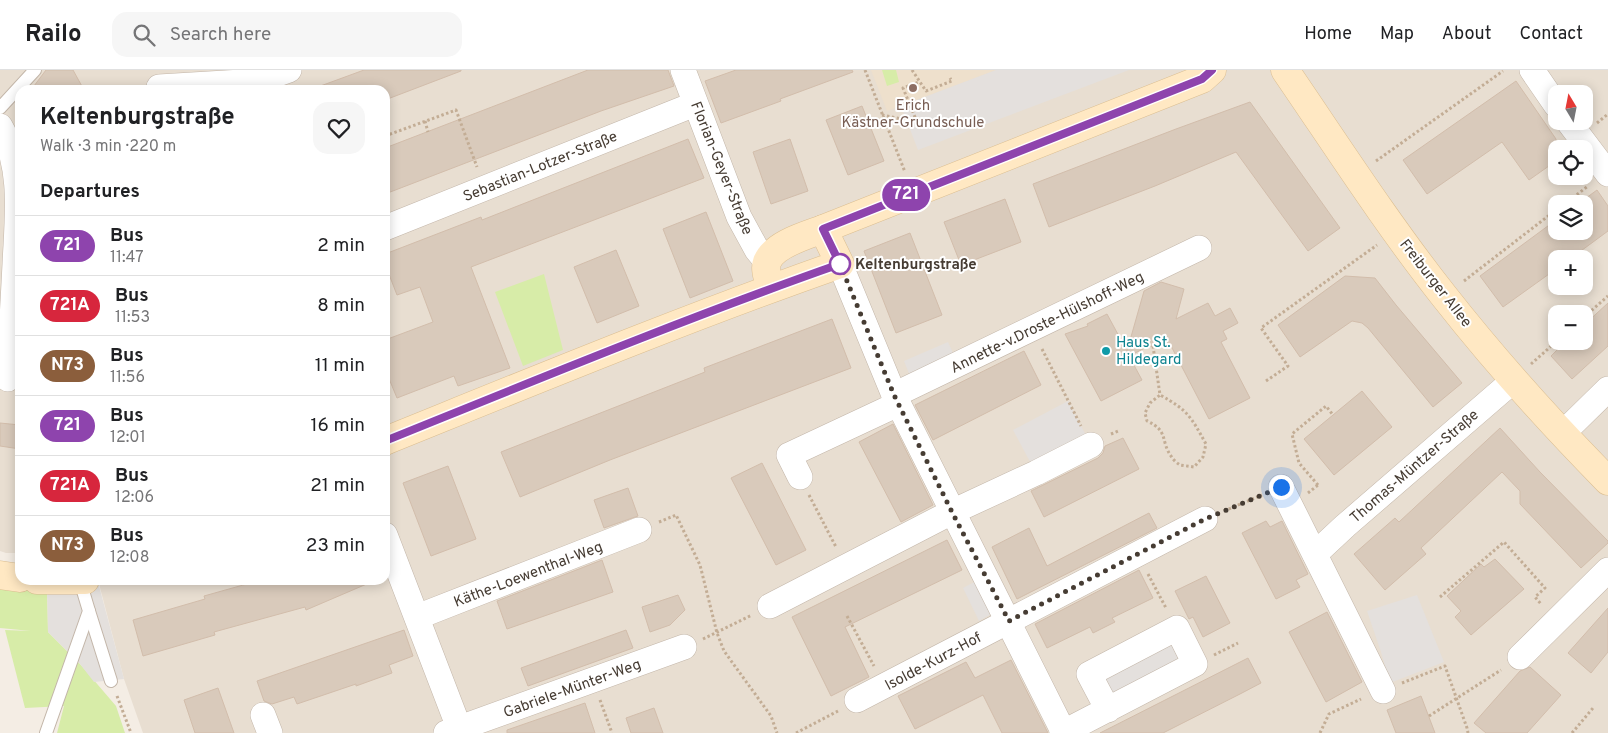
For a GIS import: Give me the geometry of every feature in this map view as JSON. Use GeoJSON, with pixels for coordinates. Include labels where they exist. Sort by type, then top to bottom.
{"type":"FeatureCollection","features":[{"type":"Feature","properties":{"kind":"street"},"geometry":{"type":"LineString","coordinates":[[260,85],[288,70]]}},
{"type":"Feature","properties":{"kind":"street","name":"Florian-Geyer-Straße"},"geometry":{"type":"LineString","coordinates":[[684,70],[739,217],[757,250],[767,262]]}},
{"type":"Feature","properties":{"kind":"street"},"geometry":{"type":"LineString","coordinates":[[771,288],[767,274],[767,262],[786,244],[1202,79],[1212,70]]}},
{"type":"Feature","properties":{"kind":"street","name":"Freiburger Allee"},"geometry":{"type":"LineString","coordinates":[[1285,70],[1396,231],[1444,296],[1514,380],[1562,434],[1608,481]]}},
{"type":"Feature","properties":{"kind":"street"},"geometry":{"type":"LineString","coordinates":[[1532,70],[1548,93]]}},
{"type":"Feature","properties":{"kind":"street","name":"Sebastian-Lotzer-Straße"},"geometry":{"type":"LineString","coordinates":[[390,226],[696,104]]}},
{"type":"Feature","properties":{"kind":"street"},"geometry":{"type":"LineString","coordinates":[[0,126],[9,145],[15,174]]}},
{"type":"Feature","properties":{"kind":"street"},"geometry":{"type":"LineString","coordinates":[[1575,130],[1607,173]]}},
{"type":"Feature","properties":{"kind":"street"},"geometry":{"type":"LineString","coordinates":[[823,229],[840,264],[896,400],[1009,621],[1063,733],[1108,710]]}},
{"type":"Feature","properties":{"kind":"street","name":"Annette-v.Droste-Hülshoff-Weg"},"geometry":{"type":"LineString","coordinates":[[800,477],[789,455],[1199,248]]}},
{"type":"Feature","properties":{"kind":"street"},"geometry":{"type":"LineString","coordinates":[[9,381],[15,255]]}},
{"type":"Feature","properties":{"kind":"street"},"geometry":{"type":"LineString","coordinates":[[390,439],[571,365],[771,288],[840,264]]}},
{"type":"Feature","properties":{"kind":"street","name":"Thomas-Müntzer-Straße"},"geometry":{"type":"LineString","coordinates":[[1315,554],[1514,380]]}},
{"type":"Feature","properties":{"kind":"street"},"geometry":{"type":"LineString","coordinates":[[1562,434],[1608,389]]}},
{"type":"Feature","properties":{"kind":"street"},"geometry":{"type":"LineString","coordinates":[[770,606],[952,512],[1091,445]]}},
{"type":"Feature","properties":{"kind":"street"},"geometry":{"type":"LineString","coordinates":[[1281,487],[1383,691]]}},
{"type":"Feature","properties":{"kind":"street","name":"Isolde-Kurz-Hof"},"geometry":{"type":"LineString","coordinates":[[857,700],[1205,519]]}},
{"type":"Feature","properties":{"kind":"street","name":"Käthe-Loewenthal-Weg"},"geometry":{"type":"LineString","coordinates":[[417,617],[639,530]]}},
{"type":"Feature","properties":{"kind":"street"},"geometry":{"type":"LineString","coordinates":[[390,548],[417,617],[455,731]]}},
{"type":"Feature","properties":{"kind":"street"},"geometry":{"type":"LineString","coordinates":[[1520,657],[1608,570]]}},
{"type":"Feature","properties":{"kind":"street"},"geometry":{"type":"LineString","coordinates":[[0,575],[15,577]]}},
{"type":"Feature","properties":{"kind":"street","name":"Gabriele-Münter-Weg"},"geometry":{"type":"LineString","coordinates":[[455,731],[684,647]]}},
{"type":"Feature","properties":{"kind":"lane"},"geometry":{"type":"LineString","coordinates":[[21,85],[35,70]]}},
{"type":"Feature","properties":{"kind":"lane"},"geometry":{"type":"LineString","coordinates":[[0,108],[15,92]]}},
{"type":"Feature","properties":{"kind":"lane"},"geometry":{"type":"LineString","coordinates":[[81,585],[111,681]]}},
{"type":"Feature","properties":{"kind":"lane"},"geometry":{"type":"LineString","coordinates":[[46,733],[89,611]]}},
{"type":"Feature","properties":{"kind":"path"},"geometry":{"type":"LineString","coordinates":[[865,70],[914,192]]}},
{"type":"Feature","properties":{"kind":"path"},"geometry":{"type":"LineString","coordinates":[[912,70],[926,91],[952,81],[950,78]]}},
{"type":"Feature","properties":{"kind":"path"},"geometry":{"type":"LineString","coordinates":[[1357,174],[1503,71]]}},
{"type":"Feature","properties":{"kind":"path"},"geometry":{"type":"LineString","coordinates":[[917,122],[903,88],[919,82]]}},
{"type":"Feature","properties":{"kind":"path"},"geometry":{"type":"LineString","coordinates":[[390,134],[456,110],[485,189]]}},
{"type":"Feature","properties":{"kind":"path"},"geometry":{"type":"LineString","coordinates":[[882,114],[925,124]]}},
{"type":"Feature","properties":{"kind":"path"},"geometry":{"type":"LineString","coordinates":[[424,121],[428,132]]}},
{"type":"Feature","properties":{"kind":"path"},"geometry":{"type":"LineString","coordinates":[[1577,195],[1607,173]]}},
{"type":"Feature","properties":{"kind":"path"},"geometry":{"type":"LineString","coordinates":[[1444,296],[1548,216]]}},
{"type":"Feature","properties":{"kind":"path"},"geometry":{"type":"LineString","coordinates":[[1266,381],[1288,366],[1261,328],[1396,231]]}},
{"type":"Feature","properties":{"kind":"path"},"geometry":{"type":"LineString","coordinates":[[1593,309],[1608,296]]}},
{"type":"Feature","properties":{"kind":"path"},"geometry":{"type":"LineString","coordinates":[[1153,346],[1160,395]]}},
{"type":"Feature","properties":{"kind":"path"},"geometry":{"type":"LineString","coordinates":[[1514,380],[1548,349]]}},
{"type":"Feature","properties":{"kind":"path"},"geometry":{"type":"LineString","coordinates":[[1050,364],[1091,445]]}},
{"type":"Feature","properties":{"kind":"path"},"geometry":{"type":"LineString","coordinates":[[1160,395],[1176,404],[1188,414],[1206,444],[1203,457],[1194,466],[1180,465],[1171,456],[1162,430],[1147,421],[1145,412],[1150,403],[1160,395]]}},
{"type":"Feature","properties":{"kind":"path"},"geometry":{"type":"LineString","coordinates":[[1318,486],[1299,463],[1292,434],[1326,406],[1333,415]]}},
{"type":"Feature","properties":{"kind":"path"},"geometry":{"type":"LineString","coordinates":[[800,477],[846,567]]}},
{"type":"Feature","properties":{"kind":"path"},"geometry":{"type":"LineString","coordinates":[[1205,519],[1281,487]]}},
{"type":"Feature","properties":{"kind":"path"},"geometry":{"type":"LineString","coordinates":[[639,530],[676,515],[700,565],[717,633],[724,652],[771,716],[777,733]]}},
{"type":"Feature","properties":{"kind":"path"},"geometry":{"type":"LineString","coordinates":[[1440,597],[1504,542],[1545,588],[1535,597]]}},
{"type":"Feature","properties":{"kind":"path"},"geometry":{"type":"LineString","coordinates":[[1153,583],[1157,591]]}},
{"type":"Feature","properties":{"kind":"path"},"geometry":{"type":"LineString","coordinates":[[717,633],[770,606]]}},
{"type":"Feature","properties":{"kind":"path"},"geometry":{"type":"LineString","coordinates":[[847,616],[885,686]]}},
{"type":"Feature","properties":{"kind":"path"},"geometry":{"type":"LineString","coordinates":[[1429,716],[1520,657]]}},
{"type":"Feature","properties":{"kind":"path"},"geometry":{"type":"LineString","coordinates":[[1320,733],[1329,714],[1343,706],[1446,666],[1468,728],[1468,733]]}},
{"type":"Feature","properties":{"kind":"path"},"geometry":{"type":"LineString","coordinates":[[111,681],[132,733]]}},
{"type":"Feature","properties":{"kind":"path"},"geometry":{"type":"LineString","coordinates":[[796,733],[857,700]]}},
{"type":"Feature","properties":{"kind":"path"},"geometry":{"type":"LineString","coordinates":[[1572,733],[1593,708]]}},
{"type":"Feature","properties":{"kind":"path"},"geometry":{"type":"LineString","coordinates":[[609,724],[612,733]]}},
{"type":"Feature","properties":{"kind":"shaded area"},"geometry":{"type":"Polygon","coordinates":[[[0,70],[1608,70],[1608,733],[143,733],[124,679],[99,585],[390,585],[390,85],[15,85],[15,553],[0,551],[0,70]]]}},
{"type":"Feature","properties":{"kind":"shaded area","name":"Erich Kästner-Grundschule"},"geometry":{"type":"Polygon","coordinates":[[[871,70],[996,70],[887,111],[871,70]]]}},
{"type":"Feature","properties":{"kind":"shaded area"},"geometry":{"type":"Polygon","coordinates":[[[996,70],[1129,70],[918,150],[901,106],[996,70]]]}},
{"type":"Feature","properties":{"kind":"shaded area"},"geometry":{"type":"Polygon","coordinates":[[[948,342],[958,364],[914,386],[904,361],[948,342]]]}},
{"type":"Feature","properties":{"kind":"shaded area"},"geometry":{"type":"Polygon","coordinates":[[[1068,401],[1091,445],[1036,473],[1013,430],[1068,401]]]}},
{"type":"Feature","properties":{"kind":"shaded area"},"geometry":{"type":"Polygon","coordinates":[[[976,581],[993,613],[979,621],[963,588],[976,581]]]}},
{"type":"Feature","properties":{"kind":"shaded area"},"geometry":{"type":"Polygon","coordinates":[[[99,586],[124,679],[94,682],[80,664],[48,632],[47,588],[99,586]]]}},
{"type":"Feature","properties":{"kind":"shaded area"},"geometry":{"type":"Polygon","coordinates":[[[1417,595],[1444,662],[1390,683],[1367,611],[1417,595]]]}},
{"type":"Feature","properties":{"kind":"shaded area"},"geometry":{"type":"Polygon","coordinates":[[[1177,628],[1195,664],[1108,710],[1089,674],[1177,628]]]}},
{"type":"Feature","properties":{"kind":"green space"},"geometry":{"type":"Polygon","coordinates":[[[882,70],[896,70],[899,82],[887,86],[882,70]]]}},
{"type":"Feature","properties":{"kind":"green space"},"geometry":{"type":"Polygon","coordinates":[[[544,274],[563,350],[523,366],[495,292],[544,274]]]}},
{"type":"Feature","properties":{"kind":"green space"},"geometry":{"type":"Polygon","coordinates":[[[0,575],[15,577],[15,585],[47,585],[48,632],[80,664],[116,706],[125,733],[57,733],[64,706],[25,708],[5,630],[31,631],[0,628],[0,575]]]}},
{"type":"Feature","properties":{"kind":"building"},"geometry":{"type":"Polygon","coordinates":[[[46,70],[73,70],[81,85],[35,85],[46,70]]]}},
{"type":"Feature","properties":{"kind":"building"},"geometry":{"type":"Polygon","coordinates":[[[364,70],[461,70],[390,98],[390,85],[323,85],[364,70]]]}},
{"type":"Feature","properties":{"kind":"building"},"geometry":{"type":"Polygon","coordinates":[[[588,70],[668,70],[674,86],[601,111],[390,192],[390,146],[588,70]]]}},
{"type":"Feature","properties":{"kind":"building"},"geometry":{"type":"Polygon","coordinates":[[[736,70],[852,70],[853,72],[721,123],[705,81],[736,70]]]}},
{"type":"Feature","properties":{"kind":"building"},"geometry":{"type":"Polygon","coordinates":[[[1516,81],[1556,139],[1548,140],[1548,167],[1529,180],[1502,142],[1427,194],[1403,160],[1516,81]]]}},
{"type":"Feature","properties":{"kind":"building"},"geometry":{"type":"Polygon","coordinates":[[[1250,102],[1340,228],[1308,251],[1236,152],[1049,227],[1033,184],[1250,102]]]}},
{"type":"Feature","properties":{"kind":"building"},"geometry":{"type":"Polygon","coordinates":[[[862,106],[884,161],[848,175],[826,120],[862,106]]]}},
{"type":"Feature","properties":{"kind":"building"},"geometry":{"type":"Polygon","coordinates":[[[688,139],[704,178],[471,267],[510,368],[458,386],[454,376],[397,398],[390,381],[390,338],[433,322],[420,287],[397,295],[390,277],[390,252],[481,217],[482,220],[688,139]]]}},
{"type":"Feature","properties":{"kind":"building"},"geometry":{"type":"Polygon","coordinates":[[[790,139],[808,191],[771,204],[753,152],[790,139]]]}},
{"type":"Feature","properties":{"kind":"building"},"geometry":{"type":"Polygon","coordinates":[[[1597,190],[1608,206],[1608,231],[1582,250],[1548,250],[1548,275],[1503,307],[1480,276],[1548,226],[1548,240],[1593,240],[1593,195],[1590,195],[1597,190]]]}},
{"type":"Feature","properties":{"kind":"building"},"geometry":{"type":"Polygon","coordinates":[[[1005,199],[1021,242],[961,265],[944,222],[1005,199]]]}},
{"type":"Feature","properties":{"kind":"building"},"geometry":{"type":"Polygon","coordinates":[[[706,212],[733,281],[690,298],[663,229],[706,212]]]}},
{"type":"Feature","properties":{"kind":"building"},"geometry":{"type":"Polygon","coordinates":[[[910,233],[942,315],[896,333],[864,251],[910,233]]]}},
{"type":"Feature","properties":{"kind":"building"},"geometry":{"type":"Polygon","coordinates":[[[616,250],[639,306],[597,323],[574,267],[616,250]]]}},
{"type":"Feature","properties":{"kind":"building"},"geometry":{"type":"Polygon","coordinates":[[[1345,276],[1375,278],[1462,383],[1433,407],[1368,328],[1362,323],[1352,321],[1300,357],[1278,325],[1345,276]]]}},
{"type":"Feature","properties":{"kind":"building","name":"Haus St. Hildegard"},"geometry":{"type":"Polygon","coordinates":[[[1161,282],[1184,289],[1176,319],[1208,303],[1215,316],[1230,308],[1238,323],[1223,331],[1227,339],[1221,342],[1250,398],[1209,419],[1170,344],[1147,347],[1129,356],[1142,380],[1101,401],[1065,334],[1088,326],[1087,324],[1107,314],[1127,351],[1144,291],[1161,282]]]}},
{"type":"Feature","properties":{"kind":"building"},"geometry":{"type":"Polygon","coordinates":[[[1608,303],[1608,346],[1572,379],[1551,356],[1557,350],[1593,350],[1593,317],[1608,303]]]}},
{"type":"Feature","properties":{"kind":"building"},"geometry":{"type":"Polygon","coordinates":[[[832,319],[851,368],[610,460],[520,497],[501,452],[705,372],[704,368],[832,319]]]}},
{"type":"Feature","properties":{"kind":"building"},"geometry":{"type":"Polygon","coordinates":[[[1024,351],[1041,385],[933,440],[915,405],[1024,351]]]}},
{"type":"Feature","properties":{"kind":"building"},"geometry":{"type":"Polygon","coordinates":[[[1362,391],[1392,427],[1334,475],[1304,439],[1362,391]]]}},
{"type":"Feature","properties":{"kind":"building"},"geometry":{"type":"Polygon","coordinates":[[[0,423],[15,424],[15,448],[0,446],[0,423]]]}},
{"type":"Feature","properties":{"kind":"building"},"geometry":{"type":"Polygon","coordinates":[[[893,424],[933,505],[901,522],[859,442],[893,424]]]}},
{"type":"Feature","properties":{"kind":"building"},"geometry":{"type":"Polygon","coordinates":[[[1500,428],[1608,543],[1581,568],[1520,504],[1520,491],[1502,472],[1421,548],[1426,554],[1385,590],[1354,554],[1395,518],[1399,522],[1500,428]]]}},
{"type":"Feature","properties":{"kind":"building"},"geometry":{"type":"Polygon","coordinates":[[[1123,438],[1139,469],[1044,517],[1031,491],[1098,458],[1103,453],[1105,446],[1123,438]]]}},
{"type":"Feature","properties":{"kind":"building"},"geometry":{"type":"Polygon","coordinates":[[[762,463],[806,550],[776,565],[731,478],[762,463]]]}},
{"type":"Feature","properties":{"kind":"building"},"geometry":{"type":"Polygon","coordinates":[[[448,466],[476,539],[431,556],[403,483],[448,466]]]}},
{"type":"Feature","properties":{"kind":"building"},"geometry":{"type":"Polygon","coordinates":[[[628,488],[638,516],[604,528],[594,500],[628,488]]]}},
{"type":"Feature","properties":{"kind":"building"},"geometry":{"type":"Polygon","coordinates":[[[1149,513],[1157,528],[1017,599],[992,547],[1029,528],[1047,566],[1149,513]]]}},
{"type":"Feature","properties":{"kind":"building"},"geometry":{"type":"Polygon","coordinates":[[[1266,521],[1270,527],[1282,521],[1308,574],[1296,580],[1300,587],[1276,599],[1242,533],[1266,521]]]}},
{"type":"Feature","properties":{"kind":"building"},"geometry":{"type":"Polygon","coordinates":[[[947,540],[962,570],[845,627],[869,677],[831,696],[792,617],[947,540]]]}},
{"type":"Feature","properties":{"kind":"building"},"geometry":{"type":"Polygon","coordinates":[[[1495,559],[1524,589],[1471,635],[1455,617],[1461,611],[1447,596],[1481,564],[1484,567],[1495,559]]]}},
{"type":"Feature","properties":{"kind":"building"},"geometry":{"type":"Polygon","coordinates":[[[602,560],[613,592],[507,629],[497,601],[602,560]]]}},
{"type":"Feature","properties":{"kind":"building"},"geometry":{"type":"Polygon","coordinates":[[[1139,570],[1153,598],[1112,618],[1115,622],[1093,633],[1090,627],[1047,648],[1035,624],[1139,570]]]}},
{"type":"Feature","properties":{"kind":"building"},"geometry":{"type":"Polygon","coordinates":[[[1206,576],[1230,623],[1203,637],[1193,617],[1189,619],[1175,591],[1206,576]]]}},
{"type":"Feature","properties":{"kind":"building"},"geometry":{"type":"Polygon","coordinates":[[[243,585],[364,585],[306,610],[305,607],[214,632],[215,635],[143,656],[133,620],[205,599],[204,596],[243,585]]]}},
{"type":"Feature","properties":{"kind":"building"},"geometry":{"type":"Polygon","coordinates":[[[678,595],[685,610],[670,625],[650,632],[642,607],[678,595]]]}},
{"type":"Feature","properties":{"kind":"building"},"geometry":{"type":"Polygon","coordinates":[[[1608,608],[1608,652],[1591,673],[1568,653],[1608,608]]]}},
{"type":"Feature","properties":{"kind":"building"},"geometry":{"type":"Polygon","coordinates":[[[1327,612],[1362,682],[1326,702],[1289,632],[1327,612]]]}},
{"type":"Feature","properties":{"kind":"building"},"geometry":{"type":"Polygon","coordinates":[[[404,630],[413,656],[389,665],[392,673],[297,704],[294,697],[272,704],[264,701],[257,681],[404,630]]]}},
{"type":"Feature","properties":{"kind":"building"},"geometry":{"type":"Polygon","coordinates":[[[626,630],[633,648],[528,686],[521,668],[626,630]]]}},
{"type":"Feature","properties":{"kind":"building"},"geometry":{"type":"Polygon","coordinates":[[[1248,658],[1261,683],[1240,694],[1163,733],[1100,733],[1248,658]]]}},
{"type":"Feature","properties":{"kind":"building"},"geometry":{"type":"Polygon","coordinates":[[[1011,660],[1048,733],[1002,733],[983,695],[915,729],[898,696],[966,662],[975,678],[1011,660]]]}},
{"type":"Feature","properties":{"kind":"building"},"geometry":{"type":"Polygon","coordinates":[[[1530,667],[1561,695],[1527,733],[1486,733],[1474,723],[1520,671],[1530,667]]]}},
{"type":"Feature","properties":{"kind":"building"},"geometry":{"type":"Polygon","coordinates":[[[218,688],[234,733],[195,733],[184,700],[218,688]]]}},
{"type":"Feature","properties":{"kind":"building"},"geometry":{"type":"Polygon","coordinates":[[[1421,696],[1435,733],[1396,733],[1387,710],[1421,696]]]}},
{"type":"Feature","properties":{"kind":"building"},"geometry":{"type":"Polygon","coordinates":[[[585,703],[595,733],[507,733],[507,730],[585,703]]]}},
{"type":"Feature","properties":{"kind":"building"},"geometry":{"type":"Polygon","coordinates":[[[654,708],[663,733],[631,733],[626,718],[654,708]]]}},
{"type":"Feature","properties":{"kind":"bus line","name":"721"},"geometry":{"type":"LineString","coordinates":[[390,439],[571,365],[771,288],[840,264],[823,229],[1202,79],[1212,70]]}},
{"type":"Feature","properties":{"kind":"place","name":"Erich Kästner-Grundschule"},"geometry":{"type":"Point","coordinates":[913,88]}},
{"type":"Feature","properties":{"kind":"place","name":"Keltenburgstraße"},"geometry":{"type":"Point","coordinates":[840,264]}},
{"type":"Feature","properties":{"kind":"place","name":"Haus St. Hildegard"},"geometry":{"type":"Point","coordinates":[1106,351]}},
{"type":"Feature","properties":{"kind":"route"},"geometry":{"type":"LineString","coordinates":[[840,264],[894,395],[1009,621],[1205,519],[1281,487]]}}]}
